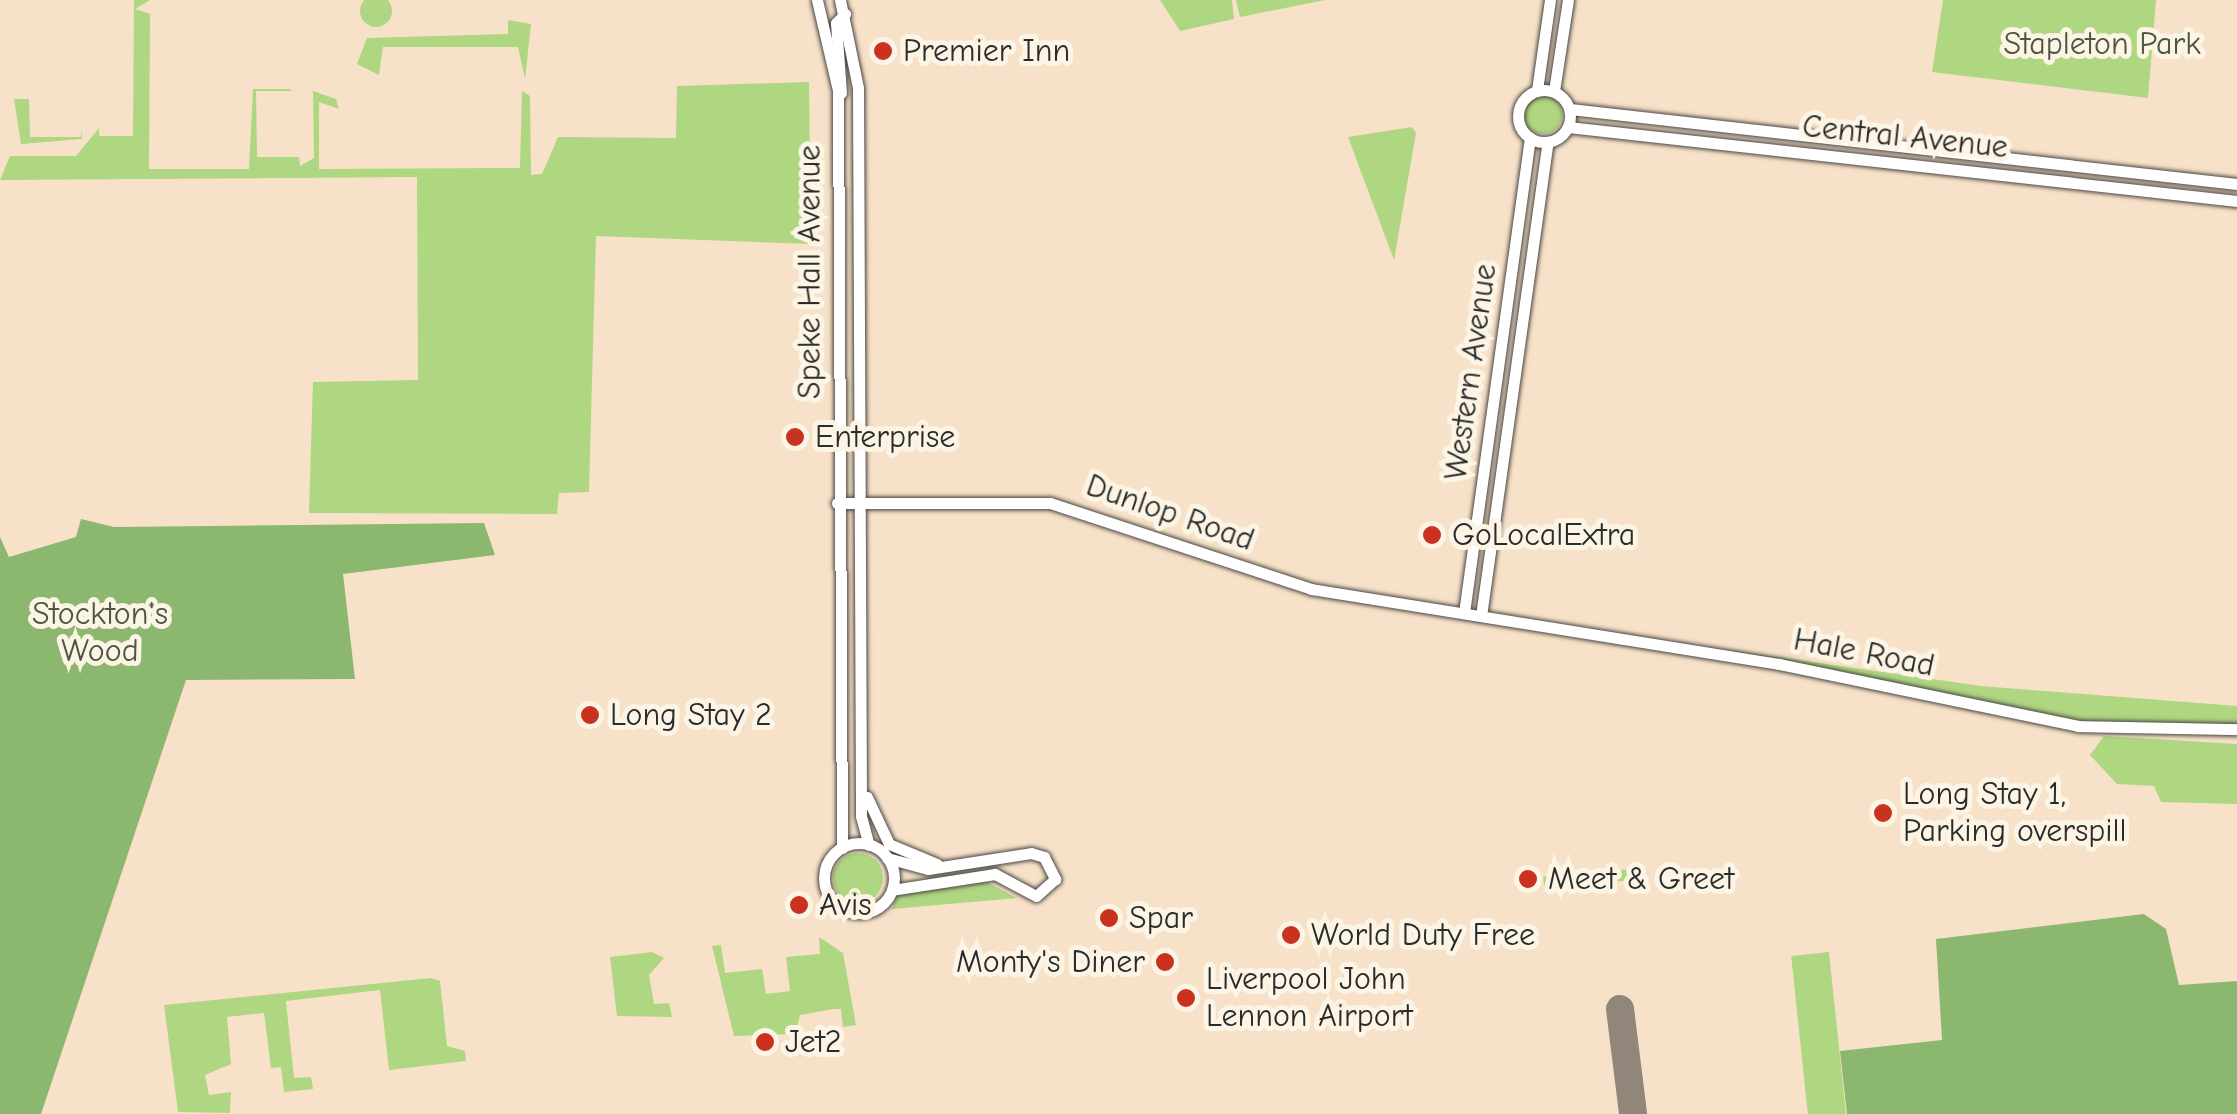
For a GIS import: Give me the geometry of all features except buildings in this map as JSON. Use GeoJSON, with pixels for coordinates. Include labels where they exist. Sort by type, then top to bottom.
{"type":"FeatureCollection","features":[{"type":"Feature","properties":{"kind":"street","name":"Speke Hall Avenue"},"geometry":{"type":"LineString","coordinates":[[817,0],[838,102],[837,502],[842,848]]}},
{"type":"Feature","properties":{"kind":"street","name":"Speke Hall Avenue"},"geometry":{"type":"LineString","coordinates":[[840,0],[858,88],[861,753],[869,845]]}},
{"type":"Feature","properties":{"kind":"street"},"geometry":{"type":"LineString","coordinates":[[1537,90],[1554,91],[1570,109],[1568,127],[1548,142],[1530,138],[1518,111],[1537,90],[1550,0]]}},
{"type":"Feature","properties":{"kind":"street"},"geometry":{"type":"LineString","coordinates":[[1554,91],[1568,0]]}},
{"type":"Feature","properties":{"kind":"street"},"geometry":{"type":"LineString","coordinates":[[838,102],[846,79],[836,24],[845,14]]}},
{"type":"Feature","properties":{"kind":"street","name":"Central Avenue"},"geometry":{"type":"LineString","coordinates":[[1570,109],[2237,184]]}},
{"type":"Feature","properties":{"kind":"street","name":"Central Avenue"},"geometry":{"type":"LineString","coordinates":[[1568,127],[2237,202]]}},
{"type":"Feature","properties":{"kind":"street","name":"Western Avenue"},"geometry":{"type":"LineString","coordinates":[[1464,613],[1530,138]]}},
{"type":"Feature","properties":{"kind":"street","name":"Western Avenue"},"geometry":{"type":"LineString","coordinates":[[1480,616],[1548,142]]}},
{"type":"Feature","properties":{"kind":"street","name":"Dunlop Road"},"geometry":{"type":"LineString","coordinates":[[837,502],[1010,499],[1085,508],[1290,584],[1480,616]]}},
{"type":"Feature","properties":{"kind":"street","name":"Hale Road"},"geometry":{"type":"LineString","coordinates":[[1480,616],[2078,726],[2237,729]]}},
{"type":"Feature","properties":{"kind":"street"},"geometry":{"type":"LineString","coordinates":[[861,753],[870,810],[889,844],[916,860],[963,866]]}},
{"type":"Feature","properties":{"kind":"street"},"geometry":{"type":"LineString","coordinates":[[869,845],[887,858],[918,870],[1031,853],[1044,857],[1055,880],[1036,896],[995,874],[892,890],[866,913],[836,905],[825,871],[842,848],[869,845]]}},
{"type":"Feature","properties":{"kind":"street"},"geometry":{"type":"LineString","coordinates":[[887,858],[892,890]]}},
{"type":"Feature","properties":{"kind":"green space"},"geometry":{"type":"Polygon","coordinates":[[[376,-5],[387,0],[392,11],[387,22],[376,27],[365,22],[360,11],[365,0],[376,-5]]]}},
{"type":"Feature","properties":{"kind":"green space"},"geometry":{"type":"Polygon","coordinates":[[[134,0],[150,0],[135,9],[150,14],[149,169],[249,169],[253,89],[292,91],[256,91],[257,157],[299,157],[300,166],[314,158],[313,91],[336,99],[339,109],[319,102],[319,169],[520,168],[522,91],[530,96],[531,175],[542,174],[558,137],[676,138],[677,86],[809,82],[811,244],[596,236],[589,492],[559,493],[557,514],[309,513],[313,382],[418,380],[417,177],[0,180],[10,156],[76,156],[99,128],[99,136],[133,136],[134,0]]]}},
{"type":"Feature","properties":{"kind":"green space"},"geometry":{"type":"Polygon","coordinates":[[[1160,0],[1232,0],[1234,19],[1180,31],[1160,0]]]}},
{"type":"Feature","properties":{"kind":"green space"},"geometry":{"type":"Polygon","coordinates":[[[1236,0],[1325,0],[1240,17],[1236,0]]]}},
{"type":"Feature","properties":{"kind":"green space","name":"Stapleton Park"},"geometry":{"type":"Polygon","coordinates":[[[1943,0],[2156,0],[2148,98],[1932,72],[1943,0]]]}},
{"type":"Feature","properties":{"kind":"green space"},"geometry":{"type":"Polygon","coordinates":[[[508,20],[531,24],[525,79],[518,47],[383,47],[379,75],[357,64],[367,38],[508,34],[508,20]]]}},
{"type":"Feature","properties":{"kind":"green space"},"geometry":{"type":"Polygon","coordinates":[[[1543,96],[1557,101],[1562,115],[1557,129],[1543,134],[1529,129],[1524,115],[1529,101],[1543,96]]]}},
{"type":"Feature","properties":{"kind":"green space"},"geometry":{"type":"Polygon","coordinates":[[[14,99],[29,99],[30,137],[81,137],[82,129],[82,139],[21,144],[14,99]]]}},
{"type":"Feature","properties":{"kind":"green space"},"geometry":{"type":"Polygon","coordinates":[[[1412,127],[1416,133],[1394,260],[1348,137],[1412,127]]]}},
{"type":"Feature","properties":{"kind":"green space","name":"Stockton's Wood"},"geometry":{"type":"Polygon","coordinates":[[[81,519],[114,527],[484,523],[495,555],[343,574],[355,679],[186,680],[41,1114],[0,1114],[0,537],[9,557],[76,537],[81,519]]]}},
{"type":"Feature","properties":{"kind":"green space"},"geometry":{"type":"Polygon","coordinates":[[[1714,648],[1981,686],[2237,706],[2237,726],[2095,724],[1714,648]]]}},
{"type":"Feature","properties":{"kind":"green space"},"geometry":{"type":"Polygon","coordinates":[[[2104,736],[2237,744],[2237,804],[2161,802],[2154,786],[2117,784],[2090,755],[2104,736]]]}},
{"type":"Feature","properties":{"kind":"green space"},"geometry":{"type":"Polygon","coordinates":[[[858,853],[876,860],[883,878],[876,896],[858,903],[840,896],[833,878],[840,860],[858,853]]]}},
{"type":"Feature","properties":{"kind":"green space"},"geometry":{"type":"Polygon","coordinates":[[[1632,869],[1633,880],[1544,888],[1543,877],[1632,869]]]}},
{"type":"Feature","properties":{"kind":"green space"},"geometry":{"type":"Polygon","coordinates":[[[981,879],[1017,898],[892,909],[897,894],[981,879]]]}},
{"type":"Feature","properties":{"kind":"green space"},"geometry":{"type":"Polygon","coordinates":[[[2144,914],[2166,929],[2179,985],[2237,981],[2237,1114],[1847,1114],[1840,1051],[1942,1040],[1936,939],[2144,914]]]}},
{"type":"Feature","properties":{"kind":"green space"},"geometry":{"type":"Polygon","coordinates":[[[819,937],[843,953],[856,1025],[843,1027],[841,1009],[833,1009],[800,1015],[795,1034],[734,1036],[712,946],[721,945],[725,973],[762,969],[766,994],[790,991],[786,957],[820,954],[819,937]]]}},
{"type":"Feature","properties":{"kind":"green space"},"geometry":{"type":"Polygon","coordinates":[[[652,952],[664,958],[649,975],[654,1004],[669,1003],[672,1017],[617,1016],[610,957],[652,952]]]}},
{"type":"Feature","properties":{"kind":"green space"},"geometry":{"type":"Polygon","coordinates":[[[1829,952],[1846,1114],[1808,1114],[1791,956],[1829,952]]]}},
{"type":"Feature","properties":{"kind":"green space"},"geometry":{"type":"Polygon","coordinates":[[[431,978],[440,981],[447,1046],[465,1051],[466,1061],[389,1070],[380,990],[286,1001],[294,1078],[311,1077],[313,1089],[284,1092],[281,1067],[271,1068],[264,1013],[227,1017],[231,1064],[205,1075],[209,1095],[231,1092],[230,1113],[178,1112],[164,1005],[431,978]]]}},
{"type":"Feature","properties":{"kind":"taxiway"},"geometry":{"type":"LineString","coordinates":[[1620,1009],[1633,1114]]}},
{"type":"Feature","properties":{"kind":"place","name":"Premier Inn"},"geometry":{"type":"Point","coordinates":[883,51]}},
{"type":"Feature","properties":{"kind":"place","name":"Enterprise"},"geometry":{"type":"Point","coordinates":[795,437]}},
{"type":"Feature","properties":{"kind":"place","name":"GoLocalExtra"},"geometry":{"type":"Point","coordinates":[1432,535]}},
{"type":"Feature","properties":{"kind":"place","name":"Long Stay 2"},"geometry":{"type":"Point","coordinates":[590,715]}},
{"type":"Feature","properties":{"kind":"place","name":"Long Stay 1, Parking overspill"},"geometry":{"type":"Point","coordinates":[1883,813]}},
{"type":"Feature","properties":{"kind":"place","name":"Meet & Greet"},"geometry":{"type":"Point","coordinates":[1528,879]}},
{"type":"Feature","properties":{"kind":"place","name":"Avis"},"geometry":{"type":"Point","coordinates":[799,905]}},
{"type":"Feature","properties":{"kind":"place","name":"Spar"},"geometry":{"type":"Point","coordinates":[1109,918]}},
{"type":"Feature","properties":{"kind":"place","name":"World Duty Free"},"geometry":{"type":"Point","coordinates":[1291,935]}},
{"type":"Feature","properties":{"kind":"place","name":"Monty's Diner"},"geometry":{"type":"Point","coordinates":[1165,962]}},
{"type":"Feature","properties":{"kind":"place","name":"Liverpool John Lennon Airport"},"geometry":{"type":"Point","coordinates":[1186,998]}},
{"type":"Feature","properties":{"kind":"place","name":"Jet2"},"geometry":{"type":"Point","coordinates":[765,1042]}}]}
